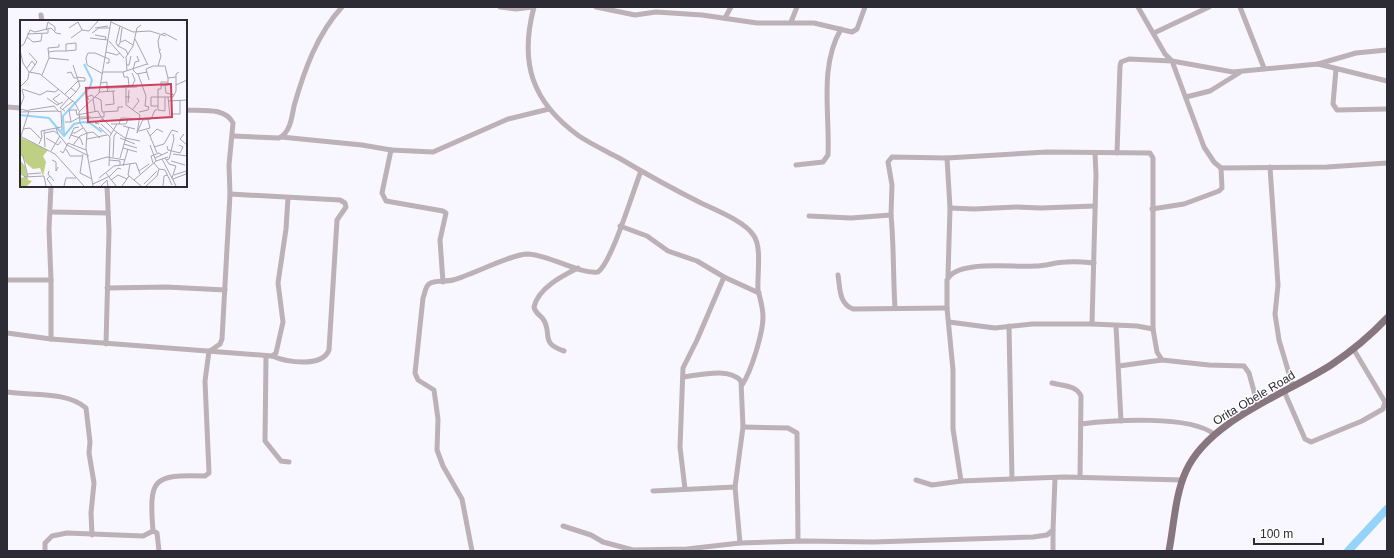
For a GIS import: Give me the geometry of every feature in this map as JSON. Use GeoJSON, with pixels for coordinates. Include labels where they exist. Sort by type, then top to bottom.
{"type":"FeatureCollection","features":[{"type":"Feature","properties":{"kind":"main road","name":"Orita Obele Road"},"geometry":{"type":"LineString","coordinates":[[1169,551],[1183,480],[1199,450],[1214,434],[1258,406],[1293,387],[1354,350],[1387,318]]}},
{"type":"Feature","properties":{"kind":"street"},"geometry":{"type":"LineString","coordinates":[[281,137],[286,132],[290,122],[304,72],[327,28],[342,7]]}},
{"type":"Feature","properties":{"kind":"street"},"geometry":{"type":"LineString","coordinates":[[500,7],[516,9],[533,7],[527,41],[527,60],[535,84],[549,109],[579,136],[641,171],[727,216],[752,233],[758,244],[759,293],[762,307],[762,323],[750,371],[742,385]]}},
{"type":"Feature","properties":{"kind":"street"},"geometry":{"type":"LineString","coordinates":[[596,7],[635,16],[660,9],[757,23],[791,22],[824,24],[855,31],[865,7]]}},
{"type":"Feature","properties":{"kind":"street"},"geometry":{"type":"LineString","coordinates":[[725,18],[731,7]]}},
{"type":"Feature","properties":{"kind":"street"},"geometry":{"type":"LineString","coordinates":[[791,22],[797,7]]}},
{"type":"Feature","properties":{"kind":"street"},"geometry":{"type":"LineString","coordinates":[[1138,7],[1165,54],[1172,61],[1204,147],[1214,162],[1221,168],[1327,167],[1387,163]]}},
{"type":"Feature","properties":{"kind":"street"},"geometry":{"type":"LineString","coordinates":[[1154,34],[1209,7]]}},
{"type":"Feature","properties":{"kind":"street"},"geometry":{"type":"LineString","coordinates":[[1240,7],[1264,68]]}},
{"type":"Feature","properties":{"kind":"street"},"geometry":{"type":"LineString","coordinates":[[796,165],[823,162],[828,155],[828,68],[833,42],[841,29]]}},
{"type":"Feature","properties":{"kind":"street"},"geometry":{"type":"LineString","coordinates":[[1117,153],[1118,85],[1121,62],[1129,59],[1172,61],[1224,71],[1240,72],[1264,68],[1318,64],[1356,53],[1387,50]]}},
{"type":"Feature","properties":{"kind":"street"},"geometry":{"type":"LineString","coordinates":[[1318,64],[1387,81]]}},
{"type":"Feature","properties":{"kind":"street"},"geometry":{"type":"LineString","coordinates":[[1336,69],[1333,104],[1337,110],[1387,108]]}},
{"type":"Feature","properties":{"kind":"street"},"geometry":{"type":"LineString","coordinates":[[1186,97],[1210,91],[1240,72]]}},
{"type":"Feature","properties":{"kind":"street"},"geometry":{"type":"LineString","coordinates":[[7,107],[20,108]]}},
{"type":"Feature","properties":{"kind":"street"},"geometry":{"type":"LineString","coordinates":[[233,136],[281,137],[355,144],[392,150],[433,152],[508,119],[549,109]]}},
{"type":"Feature","properties":{"kind":"street"},"geometry":{"type":"LineString","coordinates":[[187,110],[210,111],[227,115],[233,123],[233,136],[229,165],[230,194],[222,339],[216,348],[209,352]]}},
{"type":"Feature","properties":{"kind":"street"},"geometry":{"type":"LineString","coordinates":[[392,150],[382,193],[386,201],[443,211],[446,214],[440,236],[443,282]]}},
{"type":"Feature","properties":{"kind":"street"},"geometry":{"type":"LineString","coordinates":[[895,308],[893,272],[894,244],[891,215],[892,185],[889,159],[897,157],[947,158],[1047,152],[1146,152],[1153,158],[1153,330],[1157,352],[1162,360]]}},
{"type":"Feature","properties":{"kind":"street"},"geometry":{"type":"LineString","coordinates":[[1092,324],[1095,206],[1094,153]]}},
{"type":"Feature","properties":{"kind":"street"},"geometry":{"type":"LineString","coordinates":[[947,158],[950,208],[948,276],[946,280],[947,308],[953,370],[953,429],[961,481]]}},
{"type":"Feature","properties":{"kind":"street"},"geometry":{"type":"LineString","coordinates":[[1270,167],[1278,285],[1275,314],[1279,340],[1293,387]]}},
{"type":"Feature","properties":{"kind":"street"},"geometry":{"type":"LineString","coordinates":[[1152,209],[1184,204],[1219,191],[1222,188],[1221,168]]}},
{"type":"Feature","properties":{"kind":"street"},"geometry":{"type":"LineString","coordinates":[[472,551],[462,499],[443,466],[437,450],[438,423],[434,390],[418,380],[415,373],[423,298],[427,287],[432,283],[452,281],[514,257],[526,254],[549,258],[594,272],[602,269],[641,171]]}},
{"type":"Feature","properties":{"kind":"street"},"geometry":{"type":"LineString","coordinates":[[50,339],[51,280],[49,229],[51,187]]}},
{"type":"Feature","properties":{"kind":"street"},"geometry":{"type":"LineString","coordinates":[[106,344],[106,288],[109,231],[107,187]]}},
{"type":"Feature","properties":{"kind":"street"},"geometry":{"type":"LineString","coordinates":[[7,333],[50,339],[106,344],[269,356],[307,362],[315,361],[327,356],[329,350],[337,220],[346,207],[345,202],[340,200],[230,194]]}},
{"type":"Feature","properties":{"kind":"street"},"geometry":{"type":"LineString","coordinates":[[269,356],[276,353],[283,322],[278,283],[288,198]]}},
{"type":"Feature","properties":{"kind":"street"},"geometry":{"type":"LineString","coordinates":[[950,208],[974,210],[1016,206],[1041,208],[1095,206]]}},
{"type":"Feature","properties":{"kind":"street"},"geometry":{"type":"LineString","coordinates":[[51,212],[108,213]]}},
{"type":"Feature","properties":{"kind":"street"},"geometry":{"type":"LineString","coordinates":[[809,216],[851,218],[891,215]]}},
{"type":"Feature","properties":{"kind":"street"},"geometry":{"type":"LineString","coordinates":[[620,226],[647,236],[668,251],[701,263],[724,277],[759,293]]}},
{"type":"Feature","properties":{"kind":"street"},"geometry":{"type":"LineString","coordinates":[[948,276],[956,271],[978,267],[1034,266],[1068,261],[1094,262]]}},
{"type":"Feature","properties":{"kind":"street"},"geometry":{"type":"LineString","coordinates":[[564,351],[558,349],[550,343],[544,321],[535,311],[534,307],[537,299],[545,290],[560,278],[578,268]]}},
{"type":"Feature","properties":{"kind":"street"},"geometry":{"type":"LineString","coordinates":[[838,275],[842,298],[849,308],[856,310],[947,308]]}},
{"type":"Feature","properties":{"kind":"street"},"geometry":{"type":"LineString","coordinates":[[685,489],[680,447],[684,364],[697,340],[724,277]]}},
{"type":"Feature","properties":{"kind":"street"},"geometry":{"type":"LineString","coordinates":[[7,280],[51,280]]}},
{"type":"Feature","properties":{"kind":"street"},"geometry":{"type":"LineString","coordinates":[[106,288],[166,287],[225,290]]}},
{"type":"Feature","properties":{"kind":"street"},"geometry":{"type":"LineString","coordinates":[[949,322],[995,328],[1009,326],[1092,324],[1137,326],[1153,330]]}},
{"type":"Feature","properties":{"kind":"street"},"geometry":{"type":"LineString","coordinates":[[1009,326],[1012,479]]}},
{"type":"Feature","properties":{"kind":"street"},"geometry":{"type":"LineString","coordinates":[[1116,326],[1120,366],[1121,421]]}},
{"type":"Feature","properties":{"kind":"street"},"geometry":{"type":"LineString","coordinates":[[1284,391],[1305,439],[1311,442],[1362,421],[1383,409],[1386,402],[1354,350]]}},
{"type":"Feature","properties":{"kind":"street"},"geometry":{"type":"LineString","coordinates":[[159,551],[157,533],[153,531],[152,496],[155,484],[168,477],[205,476],[209,473],[205,381],[209,352]]}},
{"type":"Feature","properties":{"kind":"street"},"geometry":{"type":"LineString","coordinates":[[269,356],[265,441],[276,457],[282,462],[289,462]]}},
{"type":"Feature","properties":{"kind":"street"},"geometry":{"type":"LineString","coordinates":[[1120,366],[1162,360],[1209,365],[1244,366],[1249,373],[1252,389],[1258,406]]}},
{"type":"Feature","properties":{"kind":"street"},"geometry":{"type":"LineString","coordinates":[[683,377],[727,373],[738,378],[742,385],[743,427],[735,487],[740,543]]}},
{"type":"Feature","properties":{"kind":"street"},"geometry":{"type":"LineString","coordinates":[[1052,383],[1074,388],[1081,396],[1082,424],[1080,477]]}},
{"type":"Feature","properties":{"kind":"street"},"geometry":{"type":"LineString","coordinates":[[7,392],[48,395],[81,403],[86,408],[90,442],[89,453],[94,483],[91,513],[92,535]]}},
{"type":"Feature","properties":{"kind":"street"},"geometry":{"type":"LineString","coordinates":[[1082,424],[1151,420],[1200,427],[1214,434]]}},
{"type":"Feature","properties":{"kind":"street"},"geometry":{"type":"LineString","coordinates":[[743,427],[788,428],[797,433],[798,541]]}},
{"type":"Feature","properties":{"kind":"street"},"geometry":{"type":"LineString","coordinates":[[916,480],[932,485],[961,481],[1080,477],[1183,480]]}},
{"type":"Feature","properties":{"kind":"street"},"geometry":{"type":"LineString","coordinates":[[1053,551],[1055,478]]}},
{"type":"Feature","properties":{"kind":"street"},"geometry":{"type":"LineString","coordinates":[[653,491],[735,487]]}},
{"type":"Feature","properties":{"kind":"street"},"geometry":{"type":"LineString","coordinates":[[563,526],[591,534],[603,542],[633,551],[693,550],[740,543],[798,541],[873,542],[1033,537],[1047,535],[1054,530]]}},
{"type":"Feature","properties":{"kind":"street"},"geometry":{"type":"LineString","coordinates":[[44,551],[45,542],[52,536],[67,533],[144,536],[153,531]]}},
{"type":"Feature","properties":{"kind":"waterway"},"geometry":{"type":"LineString","coordinates":[[1348,551],[1387,509]]}}]}
